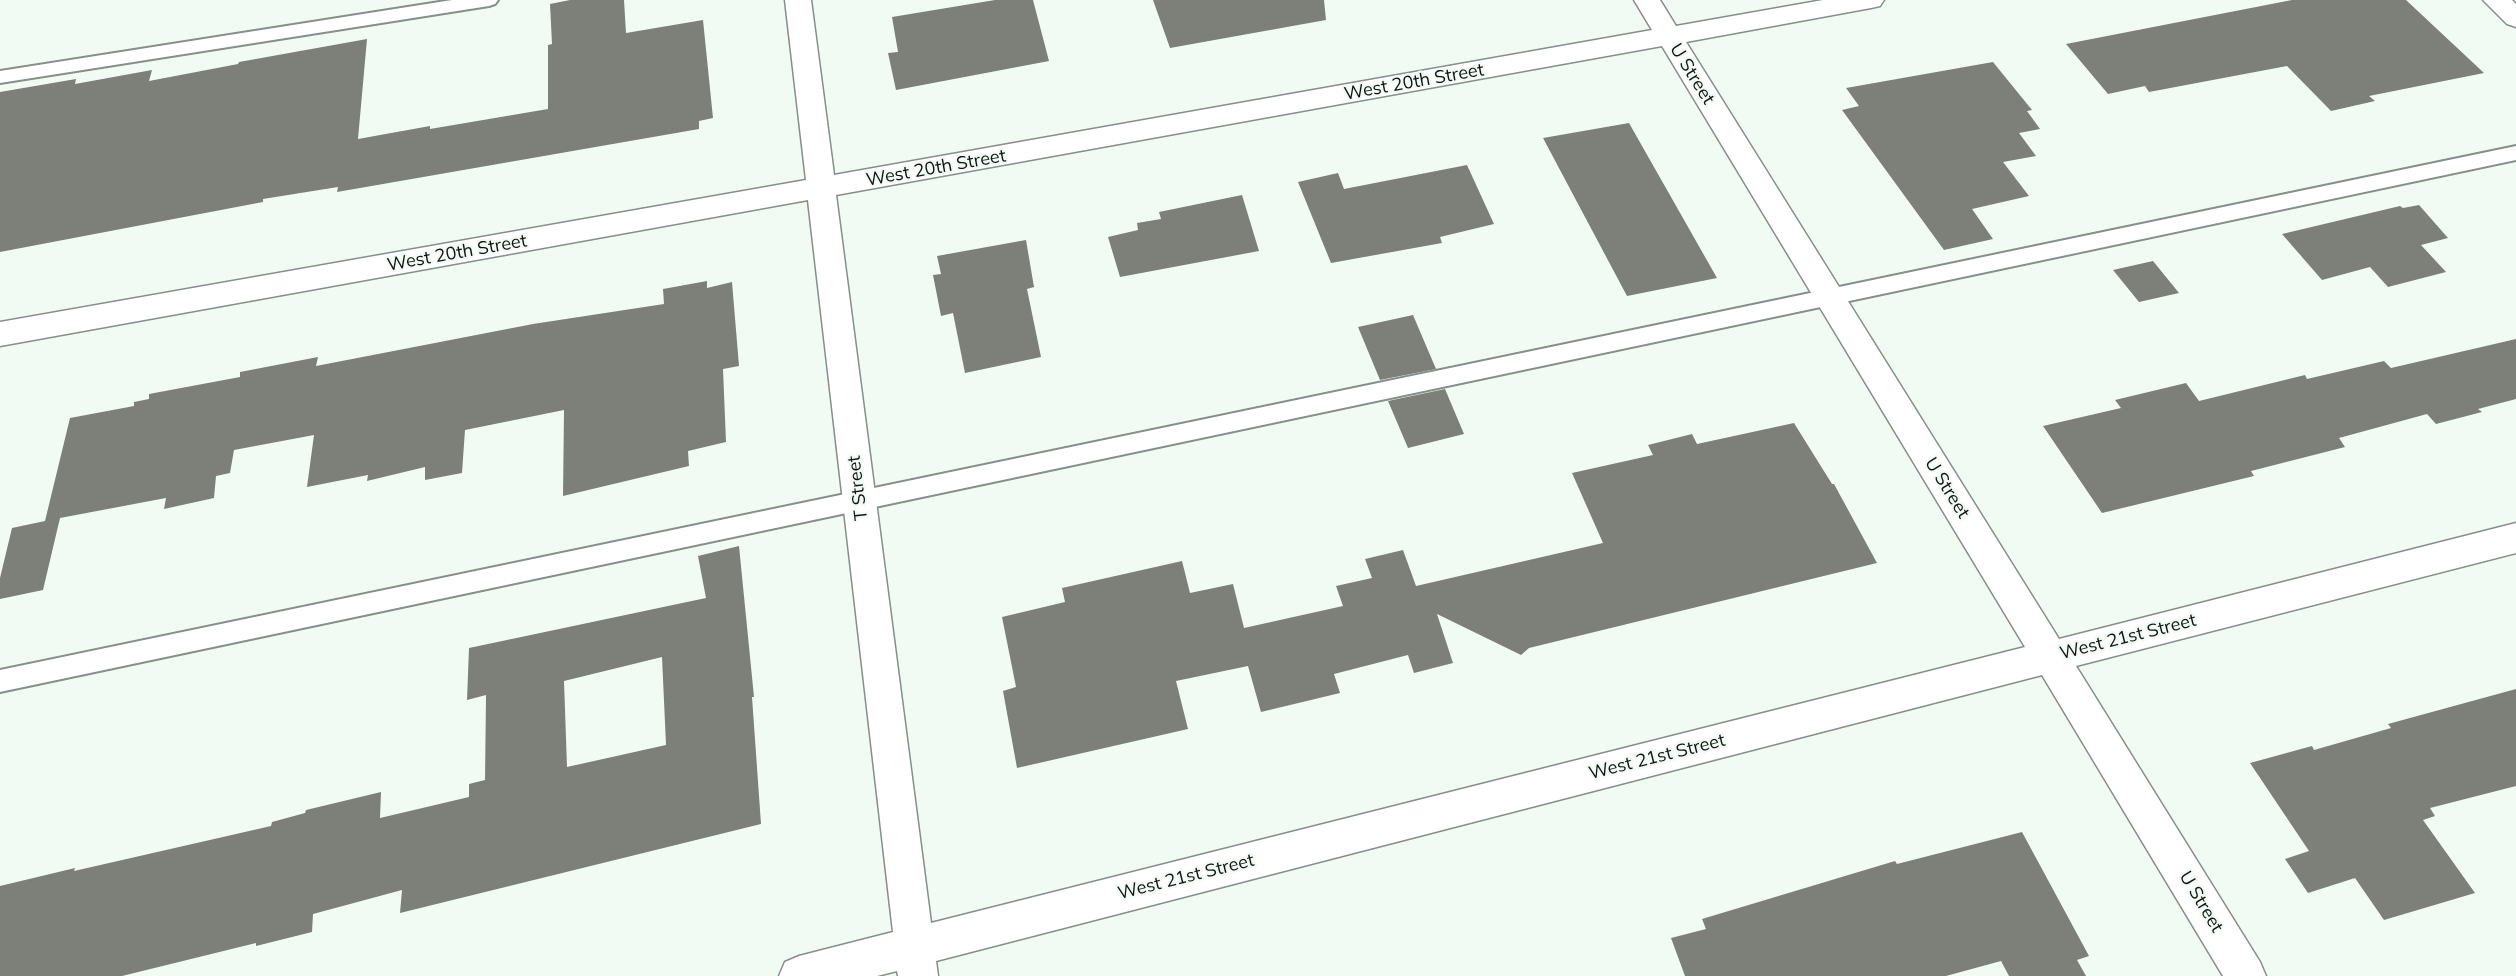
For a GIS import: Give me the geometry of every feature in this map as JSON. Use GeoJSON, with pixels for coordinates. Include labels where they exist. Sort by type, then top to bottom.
{"type":"FeatureCollection","features":[{"type":"Feature","properties":{"kind":"street","name":"T Street"},"geometry":{"type":"LineString","coordinates":[[798,0],[916,961]]}},
{"type":"Feature","properties":{"kind":"street","name":"U Street"},"geometry":{"type":"LineString","coordinates":[[1647,0],[2246,976]]}},
{"type":"Feature","properties":{"kind":"street","name":"West 20th Street"},"geometry":{"type":"LineString","coordinates":[[0,334],[1871,0]]}},
{"type":"Feature","properties":{"kind":"street"},"geometry":{"type":"LineString","coordinates":[[2496,0],[2516,18]]}},
{"type":"Feature","properties":{"kind":"street","name":"West 21st Street"},"geometry":{"type":"LineString","coordinates":[[799,976],[916,961],[2051,657],[2516,538]]}},
{"type":"Feature","properties":{"kind":"lane"},"geometry":{"type":"LineString","coordinates":[[0,77],[489,0]]}},
{"type":"Feature","properties":{"kind":"lane"},"geometry":{"type":"LineString","coordinates":[[0,681],[2516,153]]}},
{"type":"Feature","properties":{"kind":"building"},"geometry":{"type":"Polygon","coordinates":[[[570,0],[624,0],[626,33],[703,20],[713,118],[699,121],[699,129],[337,192],[338,187],[263,199],[263,202],[0,252],[0,92],[76,79],[75,84],[152,70],[149,81],[367,39],[358,139],[430,126],[430,129],[548,109],[548,45],[552,44],[550,4],[570,0]]]}},
{"type":"Feature","properties":{"kind":"building"},"geometry":{"type":"Polygon","coordinates":[[[995,0],[1033,0],[1049,61],[896,90],[888,53],[898,52],[892,17],[995,0]]]}},
{"type":"Feature","properties":{"kind":"building"},"geometry":{"type":"Polygon","coordinates":[[[1153,0],[1324,0],[1326,20],[1170,48],[1153,0]]]}},
{"type":"Feature","properties":{"kind":"building"},"geometry":{"type":"Polygon","coordinates":[[[2292,0],[2406,0],[2484,73],[2369,96],[2375,101],[2331,111],[2287,66],[2149,92],[2145,86],[2108,94],[2066,44],[2292,0]]]}},
{"type":"Feature","properties":{"kind":"building"},"geometry":{"type":"Polygon","coordinates":[[[1993,62],[2032,110],[2027,111],[2040,129],[2019,133],[2036,156],[2003,162],[2029,196],[1972,209],[1993,239],[1944,250],[1842,110],[1859,106],[1846,88],[1993,62]]]}},
{"type":"Feature","properties":{"kind":"building"},"geometry":{"type":"Polygon","coordinates":[[[1629,123],[1717,278],[1627,296],[1543,138],[1629,123]]]}},
{"type":"Feature","properties":{"kind":"building"},"geometry":{"type":"Polygon","coordinates":[[[1467,165],[1494,224],[1440,237],[1442,243],[1331,263],[1298,182],[1338,173],[1344,189],[1467,165]]]}},
{"type":"Feature","properties":{"kind":"building"},"geometry":{"type":"Polygon","coordinates":[[[1242,195],[1259,251],[1120,277],[1108,237],[1138,230],[1137,223],[1161,219],[1159,212],[1242,195]]]}},
{"type":"Feature","properties":{"kind":"building"},"geometry":{"type":"Polygon","coordinates":[[[2419,205],[2448,238],[2421,245],[2446,272],[2388,287],[2370,267],[2322,280],[2282,234],[2400,206],[2403,208],[2419,205]]]}},
{"type":"Feature","properties":{"kind":"building"},"geometry":{"type":"Polygon","coordinates":[[[1026,240],[1034,287],[1027,289],[1041,357],[965,373],[953,313],[941,316],[933,275],[941,274],[937,256],[1026,240]]]}},
{"type":"Feature","properties":{"kind":"building"},"geometry":{"type":"Polygon","coordinates":[[[2153,261],[2179,293],[2139,302],[2113,270],[2153,261]]]}},
{"type":"Feature","properties":{"kind":"building"},"geometry":{"type":"Polygon","coordinates":[[[707,281],[707,288],[732,282],[739,366],[723,369],[726,442],[688,451],[689,466],[563,496],[564,410],[465,430],[462,473],[425,480],[425,467],[367,481],[368,475],[307,487],[314,435],[234,450],[230,473],[216,476],[214,498],[164,509],[166,498],[60,518],[43,590],[0,599],[0,578],[12,528],[45,521],[70,418],[134,406],[134,402],[149,399],[149,394],[240,377],[240,372],[318,357],[316,366],[533,324],[664,304],[663,289],[707,281]]]}},
{"type":"Feature","properties":{"kind":"building"},"geometry":{"type":"Polygon","coordinates":[[[1413,315],[1436,369],[1380,380],[1358,327],[1413,315]]]}},
{"type":"Feature","properties":{"kind":"building"},"geometry":{"type":"Polygon","coordinates":[[[2516,339],[2516,399],[2478,409],[2482,412],[2436,424],[2427,414],[2339,438],[2345,447],[2251,471],[2254,476],[2102,513],[2043,426],[2121,408],[2115,400],[2186,383],[2199,401],[2305,375],[2307,379],[2384,361],[2391,368],[2516,339]]]}},
{"type":"Feature","properties":{"kind":"building"},"geometry":{"type":"Polygon","coordinates":[[[1445,389],[1464,434],[1408,448],[1388,401],[1445,389]]]}},
{"type":"Feature","properties":{"kind":"building"},"geometry":{"type":"Polygon","coordinates":[[[1794,423],[1834,484],[1877,563],[1529,648],[1521,655],[1437,614],[1453,663],[1414,673],[1408,655],[1334,674],[1340,693],[1261,712],[1248,666],[1176,681],[1188,729],[1017,768],[1003,691],[1016,687],[1002,617],[1065,602],[1062,588],[1182,561],[1190,593],[1233,584],[1244,628],[1343,606],[1336,586],[1372,578],[1365,559],[1403,550],[1416,586],[1603,543],[1572,473],[1653,455],[1648,445],[1692,434],[1697,444],[1794,423]]]}},
{"type":"Feature","properties":{"kind":"building"},"geometry":{"type":"Polygon","coordinates":[[[739,546],[754,697],[752,697],[761,824],[400,913],[402,890],[313,914],[312,932],[256,946],[256,943],[122,976],[0,976],[0,886],[271,826],[272,822],[305,813],[306,810],[381,792],[380,818],[469,797],[469,784],[485,780],[486,695],[467,700],[469,648],[706,598],[698,556],[739,546]],[[662,657],[564,681],[567,767],[666,745],[662,657]]]}},
{"type":"Feature","properties":{"kind":"building"},"geometry":{"type":"Polygon","coordinates":[[[2516,689],[2516,786],[2430,808],[2435,816],[2423,820],[2475,893],[2384,920],[2355,878],[2308,893],[2285,859],[2309,851],[2250,763],[2312,746],[2314,750],[2391,728],[2388,724],[2516,689]]]}},
{"type":"Feature","properties":{"kind":"building"},"geometry":{"type":"Polygon","coordinates":[[[2022,832],[2089,956],[2077,960],[2086,976],[2009,976],[2001,961],[1946,976],[1685,976],[1671,938],[1706,929],[1702,919],[1895,861],[1897,864],[2022,832]]]}}]}
